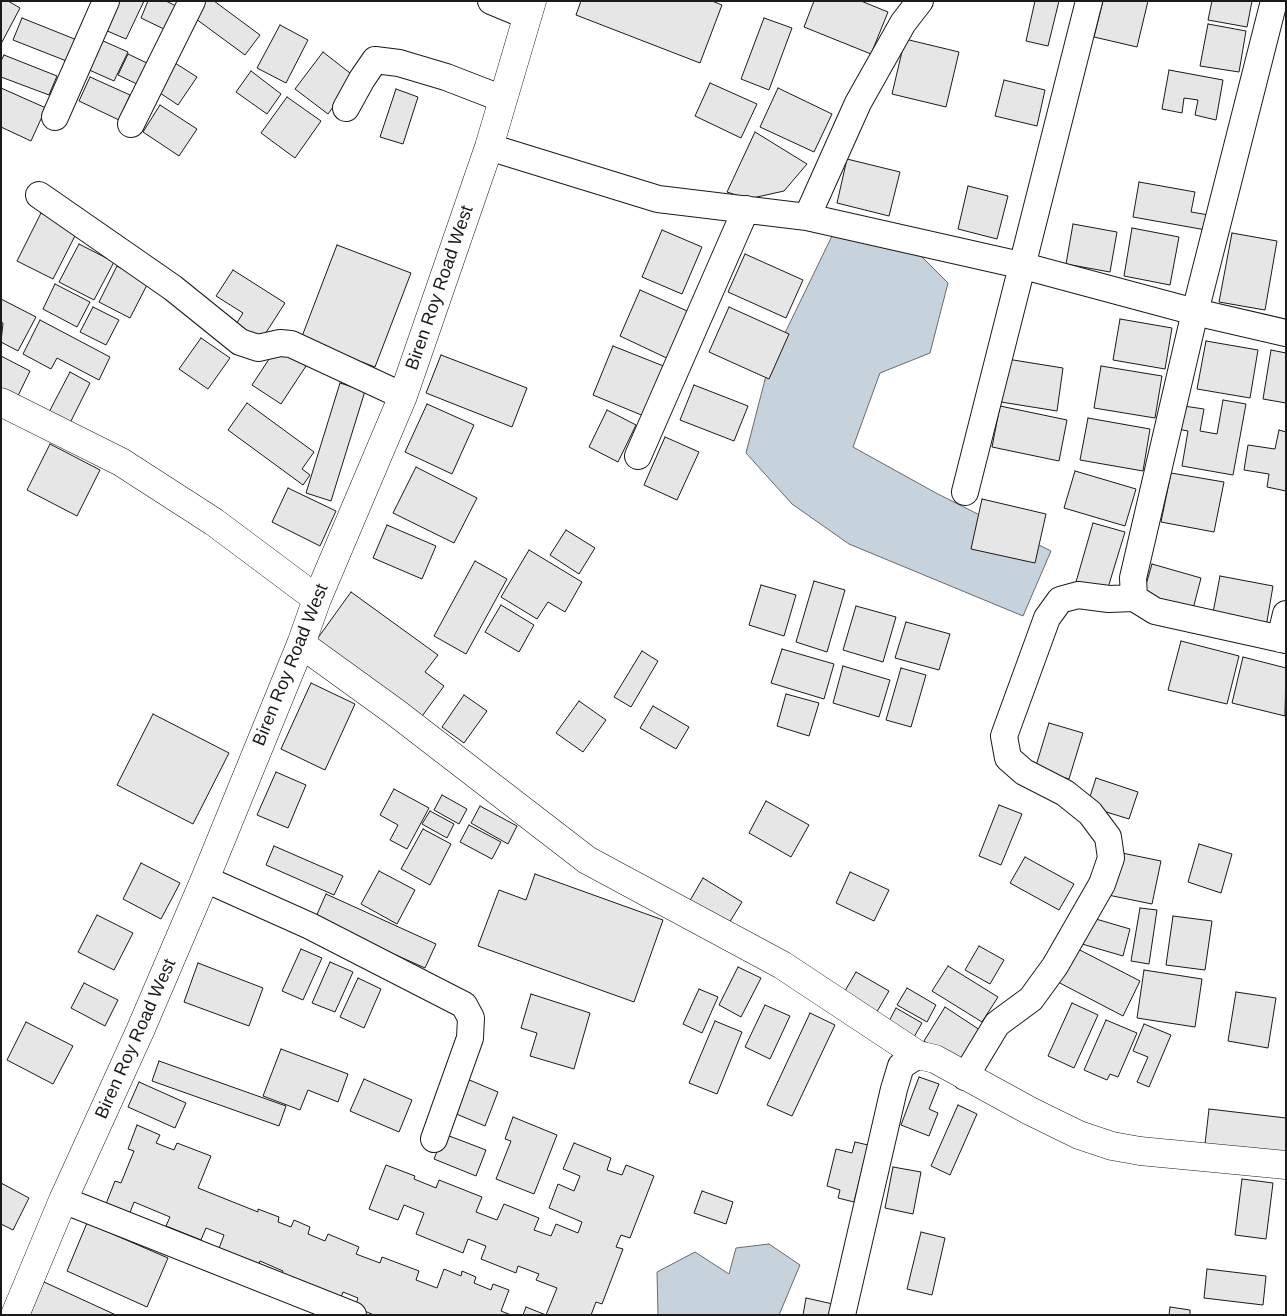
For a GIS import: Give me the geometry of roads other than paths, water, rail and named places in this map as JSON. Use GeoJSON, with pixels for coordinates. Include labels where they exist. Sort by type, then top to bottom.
{"type":"FeatureCollection","features":[{"type":"Feature","properties":{"kind":"street"},"geometry":{"type":"LineString","coordinates":[[55,117],[106,1]]}},
{"type":"Feature","properties":{"kind":"street"},"geometry":{"type":"LineString","coordinates":[[131,124],[192,1]]}},
{"type":"Feature","properties":{"kind":"street"},"geometry":{"type":"LineString","coordinates":[[491,1],[529,8]]}},
{"type":"Feature","properties":{"kind":"street"},"geometry":{"type":"LineString","coordinates":[[807,217],[858,103],[903,23],[920,1]]}},
{"type":"Feature","properties":{"kind":"street"},"geometry":{"type":"LineString","coordinates":[[965,492],[1020,265],[1089,1]]}},
{"type":"Feature","properties":{"kind":"street"},"geometry":{"type":"LineString","coordinates":[[1134,598],[1133,578],[1195,312],[1274,1]]}},
{"type":"Feature","properties":{"kind":"street","name":"Biren Roy Road West"},"geometry":{"type":"LineString","coordinates":[[15,1315],[63,1200],[140,1030],[205,879],[302,644],[318,599],[403,396],[490,147],[529,8]]}},
{"type":"Feature","properties":{"kind":"street"},"geometry":{"type":"LineString","coordinates":[[346,108],[375,60],[399,62],[446,76],[503,99]]}},
{"type":"Feature","properties":{"kind":"street"},"geometry":{"type":"LineString","coordinates":[[490,147],[658,199],[807,217],[1020,265],[1195,312],[1286,333]]}},
{"type":"Feature","properties":{"kind":"street"},"geometry":{"type":"LineString","coordinates":[[39,195],[173,288],[240,342],[258,348],[280,343],[291,344],[403,396]]}},
{"type":"Feature","properties":{"kind":"street"},"geometry":{"type":"LineString","coordinates":[[638,456],[746,209]]}},
{"type":"Feature","properties":{"kind":"street"},"geometry":{"type":"LineString","coordinates":[[1,402],[121,462],[214,522],[318,599]]}},
{"type":"Feature","properties":{"kind":"street"},"geometry":{"type":"LineString","coordinates":[[965,1076],[997,1024],[1031,999],[1055,966],[1102,884],[1111,858],[1108,837],[1090,812],[1065,793],[1024,772],[1008,758],[1004,736],[1047,618],[1060,600],[1078,595],[1109,599],[1134,598],[1154,611],[1284,631]]}},
{"type":"Feature","properties":{"kind":"street"},"geometry":{"type":"LineString","coordinates":[[302,644],[395,712],[587,860],[782,965],[918,1055],[935,1059],[1079,1135],[1112,1146],[1140,1151],[1286,1165]]}},
{"type":"Feature","properties":{"kind":"street"},"geometry":{"type":"LineString","coordinates":[[205,879],[310,926],[464,1005],[471,1018],[470,1038],[434,1139]]}},
{"type":"Feature","properties":{"kind":"street"},"geometry":{"type":"LineString","coordinates":[[842,1315],[894,1089],[901,1066],[918,1055]]}},
{"type":"Feature","properties":{"kind":"street"},"geometry":{"type":"LineString","coordinates":[[63,1200],[353,1315]]}}]}
